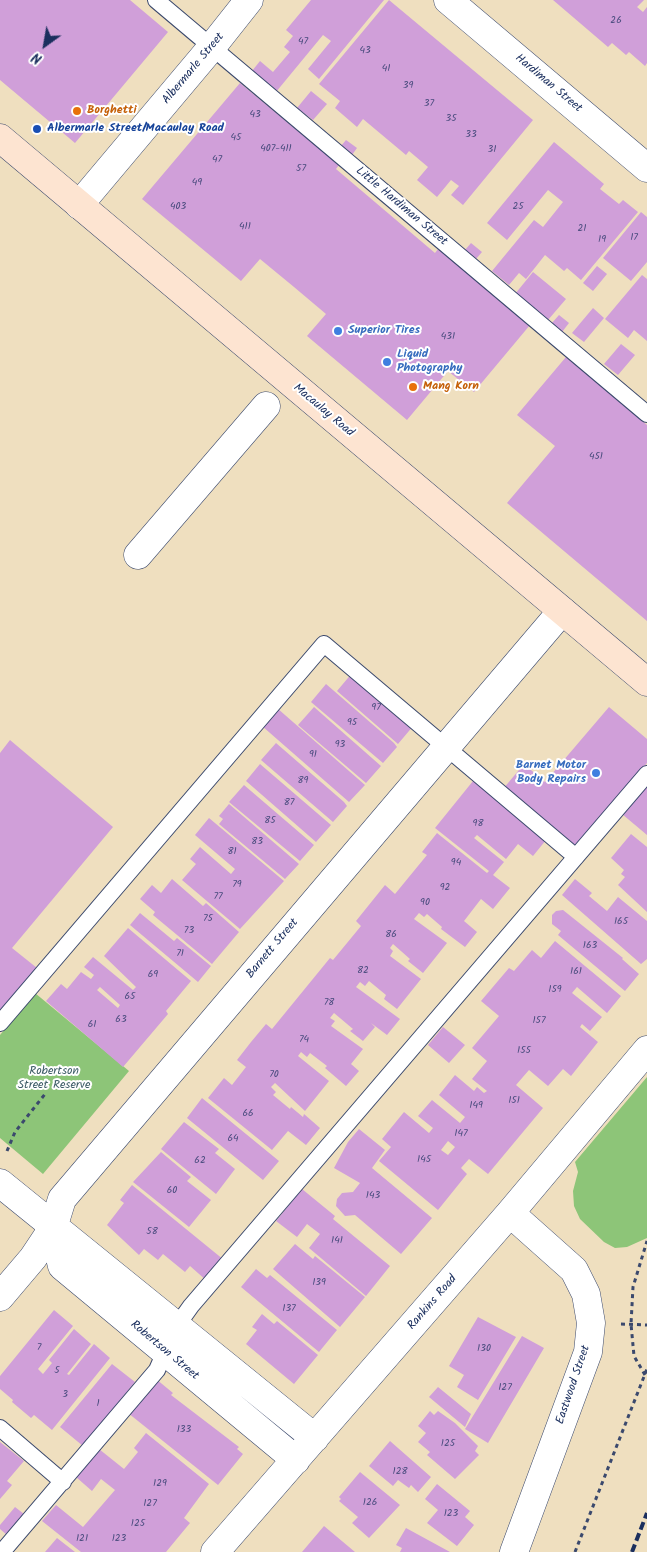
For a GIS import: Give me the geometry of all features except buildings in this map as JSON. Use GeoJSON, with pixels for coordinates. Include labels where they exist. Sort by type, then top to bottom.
{"type":"FeatureCollection","features":[{"type":"Feature","properties":{"kind":"street","name":"Albermarle Street"},"geometry":{"type":"LineString","coordinates":[[79,205],[249,0]]}},
{"type":"Feature","properties":{"kind":"street","name":"Hardiman Street"},"geometry":{"type":"LineString","coordinates":[[448,0],[647,168]]}},
{"type":"Feature","properties":{"kind":"street","name":"Macaulay Road"},"geometry":{"type":"LineString","coordinates":[[0,138],[647,682]]}},
{"type":"Feature","properties":{"kind":"street"},"geometry":{"type":"LineString","coordinates":[[138,554],[266,406]]}},
{"type":"Feature","properties":{"kind":"street","name":"Barnett Street"},"geometry":{"type":"LineString","coordinates":[[0,1297],[33,1258],[53,1228],[62,1199],[444,747],[562,611]]}},
{"type":"Feature","properties":{"kind":"street","name":"Rankins Road"},"geometry":{"type":"LineString","coordinates":[[215,1552],[510,1213],[647,1050]]}},
{"type":"Feature","properties":{"kind":"street","name":"Robertson Street"},"geometry":{"type":"LineString","coordinates":[[0,1183],[53,1228],[315,1438]]}},
{"type":"Feature","properties":{"kind":"street","name":"Eastwood Street"},"geometry":{"type":"LineString","coordinates":[[510,1213],[574,1270],[586,1294],[591,1323],[588,1352],[514,1552]]}},
{"type":"Feature","properties":{"kind":"street","name":"Robertson Street"},"geometry":{"type":"LineString","coordinates":[[53,1228],[62,1266],[296,1460]]}},
{"type":"Feature","properties":{"kind":"lane","name":"Little Hardiman Street"},"geometry":{"type":"LineString","coordinates":[[156,0],[647,414]]}},
{"type":"Feature","properties":{"kind":"lane"},"geometry":{"type":"LineString","coordinates":[[0,1023],[324,644],[576,857]]}},
{"type":"Feature","properties":{"kind":"lane"},"geometry":{"type":"LineString","coordinates":[[2,1552],[157,1370],[176,1327],[198,1299],[647,774]]}},
{"type":"Feature","properties":{"kind":"lane"},"geometry":{"type":"LineString","coordinates":[[0,1428],[63,1482]]}},
{"type":"Feature","properties":{"kind":"path"},"geometry":{"type":"LineString","coordinates":[[7,1151],[15,1132],[45,1094]]}},
{"type":"Feature","properties":{"kind":"path"},"geometry":{"type":"LineString","coordinates":[[645,1376],[634,1356],[631,1324],[633,1287],[647,1241]]}},
{"type":"Feature","properties":{"kind":"path"},"geometry":{"type":"LineString","coordinates":[[621,1324],[647,1325]]}},
{"type":"Feature","properties":{"kind":"path"},"geometry":{"type":"LineString","coordinates":[[575,1552],[647,1369]]}},
{"type":"Feature","properties":{"kind":"green space","name":"Robertson Street Reserve"},"geometry":{"type":"Polygon","coordinates":[[[35,993],[129,1071],[43,1174],[0,1138],[0,1035],[35,993]]]}},
{"type":"Feature","properties":{"kind":"green space"},"geometry":{"type":"Polygon","coordinates":[[[647,1077],[647,1238],[627,1247],[615,1248],[604,1242],[580,1219],[574,1206],[573,1191],[578,1172],[575,1162],[647,1077]]]}},
{"type":"Feature","properties":{"kind":"railway"},"geometry":{"type":"LineString","coordinates":[[632,1552],[647,1513]]}},
{"type":"Feature","properties":{"kind":"place","name":"Borghetti"},"geometry":{"type":"Point","coordinates":[77,111]}},
{"type":"Feature","properties":{"kind":"place","name":"Albermarle Street/Macaulay Road"},"geometry":{"type":"Point","coordinates":[37,129]}},
{"type":"Feature","properties":{"kind":"place","name":"Superior Tires"},"geometry":{"type":"Point","coordinates":[338,331]}},
{"type":"Feature","properties":{"kind":"place","name":"Liquid Photography"},"geometry":{"type":"Point","coordinates":[387,362]}},
{"type":"Feature","properties":{"kind":"place","name":"Mang Korn"},"geometry":{"type":"Point","coordinates":[413,387]}},
{"type":"Feature","properties":{"kind":"place","name":"Barnet Motor Body Repairs"},"geometry":{"type":"Point","coordinates":[596,773]}}]}
